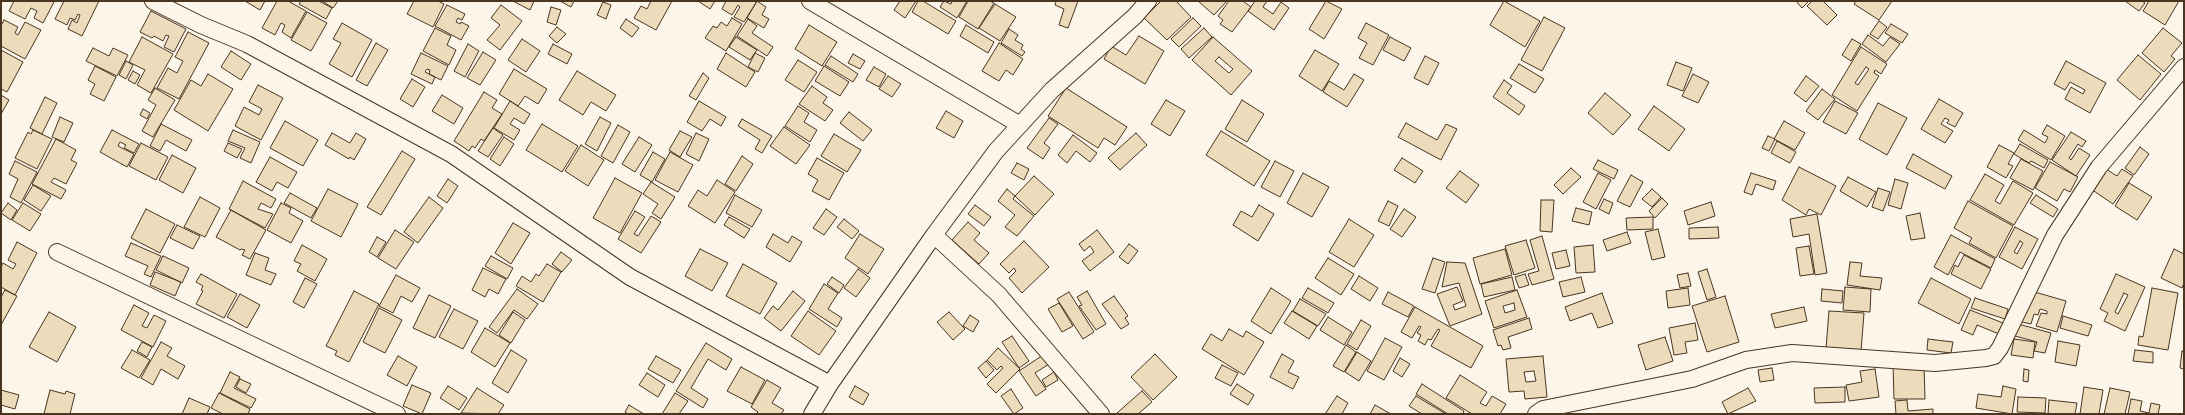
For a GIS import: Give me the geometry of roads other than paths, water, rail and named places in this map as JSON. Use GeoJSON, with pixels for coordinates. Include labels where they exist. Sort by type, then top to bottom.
{"type":"FeatureCollection","features":[{"type":"Feature","properties":{"kind":"street"},"geometry":{"type":"LineString","coordinates":[[153,1],[201,25],[247,44],[451,154],[630,277],[830,384]]}},
{"type":"Feature","properties":{"kind":"street"},"geometry":{"type":"LineString","coordinates":[[810,1],[1020,125]]}},
{"type":"Feature","properties":{"kind":"street"},"geometry":{"type":"LineString","coordinates":[[812,414],[830,384],[934,235],[996,151],[1052,90],[1135,16],[1148,1]]}},
{"type":"Feature","properties":{"kind":"street"},"geometry":{"type":"LineString","coordinates":[[1536,414],[1543,409],[1692,379],[1746,360],[1792,353],[1935,363],[1994,356],[2000,348],[2055,235],[2099,167],[2184,67]]}},
{"type":"Feature","properties":{"kind":"street"},"geometry":{"type":"LineString","coordinates":[[934,235],[999,295],[1101,414]]}},
{"type":"Feature","properties":{"kind":"street"},"geometry":{"type":"LineString","coordinates":[[57,252],[397,414]]}}]}
